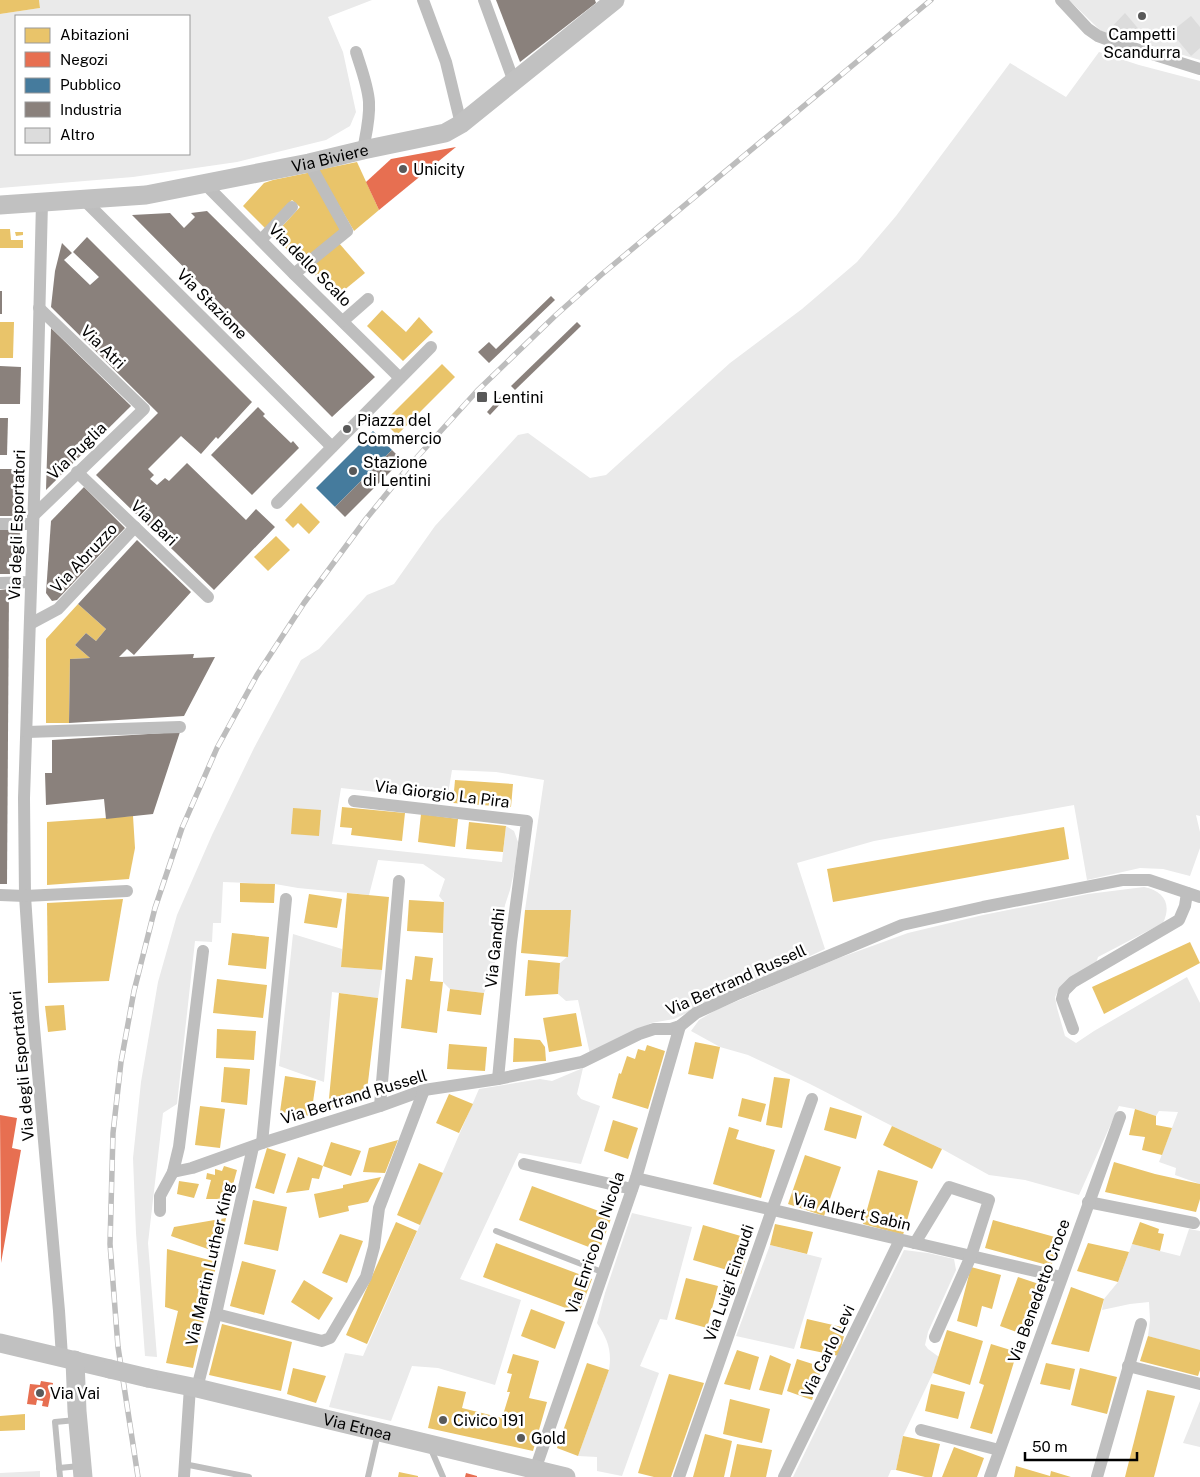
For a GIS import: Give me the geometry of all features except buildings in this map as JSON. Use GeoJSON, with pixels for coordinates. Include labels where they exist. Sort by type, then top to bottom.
{"type":"FeatureCollection","features":[{"type":"Feature","properties":{"kind":"main road","name":"Via Biviere"},"geometry":{"type":"LineString","coordinates":[[0,205],[146,195],[309,163],[445,133],[462,124],[611,1]]}},
{"type":"Feature","properties":{"kind":"main road"},"geometry":{"type":"LineString","coordinates":[[0,1342],[68,1359],[78,1420],[82,1471]]}},
{"type":"Feature","properties":{"kind":"main road","name":"Via Etnea"},"geometry":{"type":"LineString","coordinates":[[68,1359],[428,1444],[531,1473],[566,1477]]}},
{"type":"Feature","properties":{"kind":"street"},"geometry":{"type":"LineString","coordinates":[[423,0],[446,62],[462,124]]}},
{"type":"Feature","properties":{"kind":"street"},"geometry":{"type":"LineString","coordinates":[[484,0],[514,82]]}},
{"type":"Feature","properties":{"kind":"street"},"geometry":{"type":"LineString","coordinates":[[1060,0],[1088,29],[1098,36],[1117,44],[1200,69]]}},
{"type":"Feature","properties":{"kind":"street"},"geometry":{"type":"LineString","coordinates":[[356,52],[363,72],[369,101],[368,124],[363,150]]}},
{"type":"Feature","properties":{"kind":"street"},"geometry":{"type":"LineString","coordinates":[[294,274],[347,231],[309,163]]}},
{"type":"Feature","properties":{"kind":"street","name":"Via dello Scalo"},"geometry":{"type":"LineString","coordinates":[[205,184],[396,374]]}},
{"type":"Feature","properties":{"kind":"street","name":"Via Stazione"},"geometry":{"type":"LineString","coordinates":[[84,200],[332,447]]}},
{"type":"Feature","properties":{"kind":"street","name":"Via degli Esportatori"},"geometry":{"type":"LineString","coordinates":[[42,202],[24,798],[25,896],[33,1016],[59,1311],[68,1359]]}},
{"type":"Feature","properties":{"kind":"street"},"geometry":{"type":"LineString","coordinates":[[261,240],[292,207]]}},
{"type":"Feature","properties":{"kind":"street"},"geometry":{"type":"LineString","coordinates":[[343,321],[368,298]]}},
{"type":"Feature","properties":{"kind":"street","name":"Via Atri"},"geometry":{"type":"LineString","coordinates":[[39,308],[144,409]]}},
{"type":"Feature","properties":{"kind":"street"},"geometry":{"type":"LineString","coordinates":[[277,503],[332,447],[396,374],[431,347]]}},
{"type":"Feature","properties":{"kind":"street","name":"Via Puglia"},"geometry":{"type":"LineString","coordinates":[[33,520],[77,472],[144,409]]}},
{"type":"Feature","properties":{"kind":"street","name":"Via Bari"},"geometry":{"type":"LineString","coordinates":[[77,472],[208,597]]}},
{"type":"Feature","properties":{"kind":"street"},"geometry":{"type":"LineString","coordinates":[[0,524],[33,520]]}},
{"type":"Feature","properties":{"kind":"street","name":"Via Abruzzo"},"geometry":{"type":"LineString","coordinates":[[30,624],[58,609],[135,527]]}},
{"type":"Feature","properties":{"kind":"street"},"geometry":{"type":"LineString","coordinates":[[0,583],[31,582]]}},
{"type":"Feature","properties":{"kind":"street"},"geometry":{"type":"LineString","coordinates":[[27,732],[180,727]]}},
{"type":"Feature","properties":{"kind":"street","name":"Via Giorgio La Pira"},"geometry":{"type":"LineString","coordinates":[[354,801],[527,820]]}},
{"type":"Feature","properties":{"kind":"street","name":"Via Gandhi"},"geometry":{"type":"LineString","coordinates":[[498,1079],[511,942],[527,820]]}},
{"type":"Feature","properties":{"kind":"street","name":"Via Bertrand Russell"},"geometry":{"type":"LineString","coordinates":[[173,1172],[192,1168],[424,1090],[498,1079],[582,1062],[639,1034],[680,1026],[696,1013],[735,995],[902,925],[1122,880],[1150,880],[1200,897]]}},
{"type":"Feature","properties":{"kind":"street"},"geometry":{"type":"LineString","coordinates":[[380,1106],[399,881]]}},
{"type":"Feature","properties":{"kind":"street"},"geometry":{"type":"LineString","coordinates":[[0,896],[127,891]]}},
{"type":"Feature","properties":{"kind":"street"},"geometry":{"type":"LineString","coordinates":[[1073,1029],[1062,999],[1064,991],[1073,982],[1178,920],[1185,906],[1187,893]]}},
{"type":"Feature","properties":{"kind":"street","name":"Via Martin Luther King"},"geometry":{"type":"LineString","coordinates":[[184,1471],[193,1387],[216,1314],[258,1145],[286,899]]}},
{"type":"Feature","properties":{"kind":"street"},"geometry":{"type":"LineString","coordinates":[[160,1211],[160,1196],[173,1172],[179,1147],[203,951]]}},
{"type":"Feature","properties":{"kind":"street","name":"Via Enrico De Nicola"},"geometry":{"type":"LineString","coordinates":[[531,1473],[634,1184],[680,1026]]}},
{"type":"Feature","properties":{"kind":"street"},"geometry":{"type":"LineString","coordinates":[[216,1314],[322,1341],[330,1338],[366,1277],[374,1247],[379,1208],[424,1090]]}},
{"type":"Feature","properties":{"kind":"street","name":"Via Luigi Einaudi"},"geometry":{"type":"LineString","coordinates":[[680,1477],[812,1099]]}},
{"type":"Feature","properties":{"kind":"street","name":"Via Benedetto Croce"},"geometry":{"type":"LineString","coordinates":[[990,1477],[1120,1116]]}},
{"type":"Feature","properties":{"kind":"street","name":"Via Albert Sabin"},"geometry":{"type":"LineString","coordinates":[[524,1164],[772,1210],[1061,1277]]}},
{"type":"Feature","properties":{"kind":"street"},"geometry":{"type":"LineString","coordinates":[[914,1243],[949,1187],[989,1200],[971,1256],[935,1337]]}},
{"type":"Feature","properties":{"kind":"street"},"geometry":{"type":"LineString","coordinates":[[1088,1202],[1194,1223]]}},
{"type":"Feature","properties":{"kind":"street","name":"Via Carlo Levi"},"geometry":{"type":"LineString","coordinates":[[784,1477],[900,1240]]}},
{"type":"Feature","properties":{"kind":"street"},"geometry":{"type":"LineString","coordinates":[[1097,1477],[1140,1324]]}},
{"type":"Feature","properties":{"kind":"street"},"geometry":{"type":"LineString","coordinates":[[1128,1366],[1200,1384]]}},
{"type":"Feature","properties":{"kind":"street"},"geometry":{"type":"LineString","coordinates":[[921,1430],[999,1450]]}},
{"type":"Feature","properties":{"kind":"lane"},"geometry":{"type":"LineString","coordinates":[[496,1231],[602,1272]]}},
{"type":"Feature","properties":{"kind":"lane"},"geometry":{"type":"LineString","coordinates":[[60,1477],[55,1422],[78,1420]]}},
{"type":"Feature","properties":{"kind":"lane"},"geometry":{"type":"LineString","coordinates":[[368,1477],[379,1432]]}},
{"type":"Feature","properties":{"kind":"lane"},"geometry":{"type":"LineString","coordinates":[[428,1444],[443,1477]]}},
{"type":"Feature","properties":{"kind":"lane"},"geometry":{"type":"LineString","coordinates":[[59,1468],[82,1471]]}},
{"type":"Feature","properties":{"kind":"lane"},"geometry":{"type":"LineString","coordinates":[[184,1471],[249,1477]]}},
{"type":"Feature","properties":{"kind":"shaded area"},"geometry":{"type":"Polygon","coordinates":[[[39,0],[372,0],[328,17],[343,52],[356,112],[350,126],[326,140],[237,162],[133,177],[0,188],[0,14],[40,8],[39,0]]]}},
{"type":"Feature","properties":{"kind":"shaded area","name":"Campetti Scandurra"},"geometry":{"type":"Polygon","coordinates":[[[1069,0],[1200,0],[1200,60],[1101,31],[1069,0]]]}},
{"type":"Feature","properties":{"kind":"shaded area"},"geometry":{"type":"Polygon","coordinates":[[[1099,52],[1200,81],[1200,816],[1196,815],[1200,832],[1200,848],[1190,876],[1163,869],[1140,868],[1087,880],[1074,805],[874,841],[797,863],[825,949],[674,1019],[651,1023],[590,1054],[578,1000],[566,1001],[558,994],[560,963],[568,956],[570,910],[525,910],[544,780],[496,772],[452,770],[447,800],[341,788],[332,844],[502,862],[506,826],[514,831],[518,842],[515,867],[505,905],[493,973],[484,993],[450,989],[443,982],[444,902],[439,896],[445,879],[423,864],[378,860],[369,895],[275,884],[223,882],[221,923],[213,923],[212,942],[195,941],[177,1104],[163,1113],[148,1243],[157,1357],[145,1356],[136,1233],[133,1158],[141,1082],[158,982],[177,915],[212,835],[254,748],[301,660],[319,649],[367,595],[394,584],[435,526],[518,435],[528,433],[590,478],[606,475],[730,363],[802,309],[857,262],[896,216],[1010,63],[1066,97],[1099,52]]]}},
{"type":"Feature","properties":{"kind":"shaded area"},"geometry":{"type":"Polygon","coordinates":[[[1144,887],[1157,892],[1164,899],[1167,910],[1163,923],[1098,957],[1096,963],[1059,989],[1055,997],[1057,1008],[1065,1036],[1076,1043],[1187,977],[1200,1003],[1200,1184],[1175,1175],[1176,1168],[1159,1162],[1178,1112],[1159,1111],[1156,1116],[1119,1106],[1079,1195],[1025,1180],[989,1175],[942,1149],[810,1084],[748,1055],[720,1047],[691,1031],[699,1020],[716,1010],[839,958],[908,933],[983,915],[1088,894],[1144,887]]]}},
{"type":"Feature","properties":{"kind":"shaded area"},"geometry":{"type":"Polygon","coordinates":[[[293,934],[342,949],[341,967],[382,970],[378,998],[332,992],[324,1082],[279,1066],[293,934]]]}},
{"type":"Feature","properties":{"kind":"shaded area"},"geometry":{"type":"Polygon","coordinates":[[[583,1068],[577,1094],[581,1099],[600,1106],[581,1164],[519,1153],[460,1279],[521,1300],[495,1385],[438,1368],[412,1366],[391,1421],[329,1407],[345,1353],[363,1356],[479,1089],[540,1079],[552,1081],[583,1068]]]}},
{"type":"Feature","properties":{"kind":"shaded area"},"geometry":{"type":"Polygon","coordinates":[[[632,1213],[692,1227],[667,1320],[660,1319],[640,1366],[659,1373],[622,1476],[597,1471],[597,1457],[578,1456],[609,1370],[610,1357],[608,1345],[597,1323],[632,1213]]]}},
{"type":"Feature","properties":{"kind":"shaded area"},"geometry":{"type":"Polygon","coordinates":[[[1189,1229],[1200,1231],[1200,1351],[1148,1336],[1150,1320],[1149,1302],[1102,1310],[1104,1299],[1118,1282],[1132,1244],[1180,1256],[1189,1229]]]}},
{"type":"Feature","properties":{"kind":"shaded area"},"geometry":{"type":"Polygon","coordinates":[[[770,1245],[822,1258],[794,1349],[736,1336],[770,1245]]]}},
{"type":"Feature","properties":{"kind":"shaded area"},"geometry":{"type":"Polygon","coordinates":[[[904,1250],[954,1259],[956,1270],[928,1332],[925,1345],[939,1357],[903,1436],[896,1470],[891,1470],[888,1477],[793,1477],[904,1250]]]}},
{"type":"Feature","properties":{"kind":"shaded area"},"geometry":{"type":"Polygon","coordinates":[[[1200,1401],[1200,1447],[1183,1443],[1200,1401]]]}},
{"type":"Feature","properties":{"kind":"shaded area"},"geometry":{"type":"Polygon","coordinates":[[[40,1471],[40,1477],[0,1477],[0,1473],[40,1471]]]}},
{"type":"Feature","properties":{"kind":"railway"},"geometry":{"type":"LineString","coordinates":[[138,1477],[118,1347],[110,1244],[113,1133],[121,1062],[134,991],[155,908],[182,828],[217,748],[257,675],[304,603],[366,519],[410,465],[477,391],[556,315],[601,275],[931,0]]}},
{"type":"Feature","properties":{"kind":"place","name":"Campetti Scandurra"},"geometry":{"type":"Point","coordinates":[1142,16]}},
{"type":"Feature","properties":{"kind":"place","name":"Unicity"},"geometry":{"type":"Point","coordinates":[403,169]}},
{"type":"Feature","properties":{"kind":"place","name":"Lentini"},"geometry":{"type":"Point","coordinates":[482,397]}},
{"type":"Feature","properties":{"kind":"place","name":"Piazza del Commercio"},"geometry":{"type":"Point","coordinates":[347,429]}},
{"type":"Feature","properties":{"kind":"place","name":"Stazione di Lentini"},"geometry":{"type":"Point","coordinates":[353,471]}},
{"type":"Feature","properties":{"kind":"place","name":"Via Vai"},"geometry":{"type":"Point","coordinates":[40,1393]}},
{"type":"Feature","properties":{"kind":"place","name":"Civico 191"},"geometry":{"type":"Point","coordinates":[443,1420]}},
{"type":"Feature","properties":{"kind":"place","name":"Gold"},"geometry":{"type":"Point","coordinates":[521,1438]}}]}
